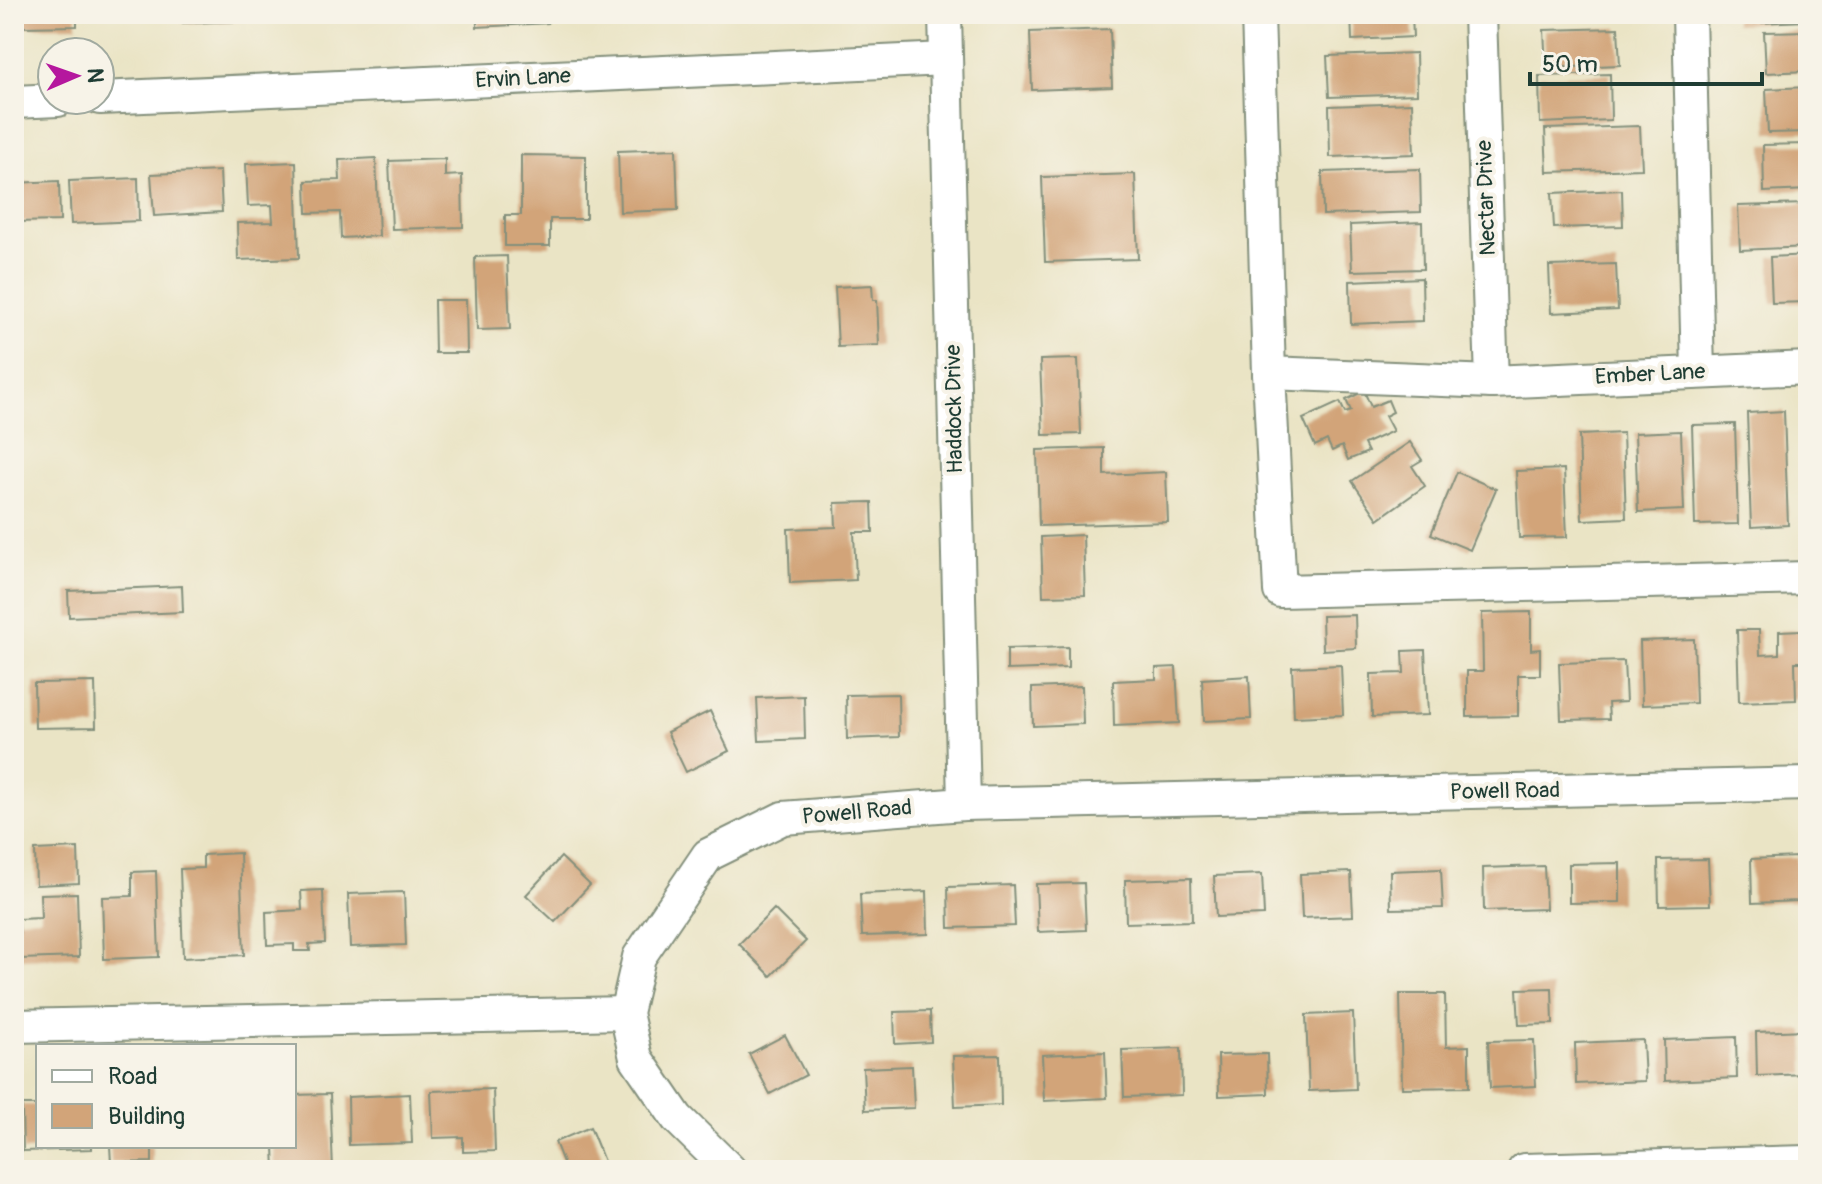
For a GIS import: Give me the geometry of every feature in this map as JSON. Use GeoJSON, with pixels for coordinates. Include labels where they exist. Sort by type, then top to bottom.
{"type":"FeatureCollection","features":[{"type":"Feature","properties":{"kind":"street","name":"Haddock Drive"},"geometry":{"type":"LineString","coordinates":[[945,14],[964,804]]}},
{"type":"Feature","properties":{"kind":"street"},"geometry":{"type":"LineString","coordinates":[[1258,14],[1269,373],[1280,591],[1808,578]]}},
{"type":"Feature","properties":{"kind":"street","name":"Nectar Drive"},"geometry":{"type":"LineString","coordinates":[[1480,14],[1492,382]]}},
{"type":"Feature","properties":{"kind":"street"},"geometry":{"type":"LineString","coordinates":[[1689,14],[1698,372]]}},
{"type":"Feature","properties":{"kind":"street","name":"Ervin Lane"},"geometry":{"type":"LineString","coordinates":[[116,97],[946,59]]}},
{"type":"Feature","properties":{"kind":"street"},"geometry":{"type":"LineString","coordinates":[[14,102],[36,101]]}},
{"type":"Feature","properties":{"kind":"street","name":"Ember Lane"},"geometry":{"type":"LineString","coordinates":[[1269,373],[1492,382],[1808,368]]}},
{"type":"Feature","properties":{"kind":"street","name":"Powell Road"},"geometry":{"type":"LineString","coordinates":[[626,1013],[639,957],[708,855],[783,818],[964,804],[1808,784]]}},
{"type":"Feature","properties":{"kind":"street"},"geometry":{"type":"LineString","coordinates":[[14,1026],[626,1013],[636,1058],[677,1118],[730,1170]]}},
{"type":"Feature","properties":{"kind":"street"},"geometry":{"type":"LineString","coordinates":[[1524,1170],[1808,1162]]}},
{"type":"Feature","properties":{"kind":"building"},"geometry":{"type":"Polygon","coordinates":[[[21,14],[77,14],[77,26],[21,27],[21,14]]]}},
{"type":"Feature","properties":{"kind":"building"},"geometry":{"type":"Polygon","coordinates":[[[182,14],[246,14],[246,21],[182,23],[182,14]]]}},
{"type":"Feature","properties":{"kind":"building"},"geometry":{"type":"Polygon","coordinates":[[[314,14],[342,14],[342,16],[315,19],[314,14]]]}},
{"type":"Feature","properties":{"kind":"building"},"geometry":{"type":"Polygon","coordinates":[[[477,14],[548,14],[548,23],[477,27],[477,14]]]}},
{"type":"Feature","properties":{"kind":"building"},"geometry":{"type":"Polygon","coordinates":[[[1351,14],[1412,14],[1413,37],[1352,40],[1351,14]]]}},
{"type":"Feature","properties":{"kind":"building"},"geometry":{"type":"Polygon","coordinates":[[[1735,14],[1808,14],[1808,21],[1735,24],[1735,14]]]}},
{"type":"Feature","properties":{"kind":"building"},"geometry":{"type":"Polygon","coordinates":[[[1618,28],[1620,65],[1546,68],[1544,30],[1618,28]]]}},
{"type":"Feature","properties":{"kind":"building"},"geometry":{"type":"Polygon","coordinates":[[[1110,29],[1112,87],[1032,90],[1030,32],[1110,29]]]}},
{"type":"Feature","properties":{"kind":"building"},"geometry":{"type":"Polygon","coordinates":[[[1808,31],[1808,71],[1766,73],[1764,32],[1808,31]]]}},
{"type":"Feature","properties":{"kind":"building"},"geometry":{"type":"Polygon","coordinates":[[[1416,53],[1417,94],[1329,97],[1327,56],[1416,53]]]}},
{"type":"Feature","properties":{"kind":"building"},"geometry":{"type":"Polygon","coordinates":[[[1610,74],[1611,120],[1540,123],[1539,76],[1610,74]]]}},
{"type":"Feature","properties":{"kind":"building"},"geometry":{"type":"Polygon","coordinates":[[[1808,87],[1808,132],[1768,133],[1766,89],[1808,87]]]}},
{"type":"Feature","properties":{"kind":"building"},"geometry":{"type":"Polygon","coordinates":[[[1412,103],[1414,154],[1330,157],[1329,106],[1412,103]]]}},
{"type":"Feature","properties":{"kind":"building"},"geometry":{"type":"Polygon","coordinates":[[[1640,126],[1642,169],[1547,172],[1545,129],[1640,126]]]}},
{"type":"Feature","properties":{"kind":"building"},"geometry":{"type":"Polygon","coordinates":[[[1808,144],[1808,190],[1764,192],[1763,145],[1808,144]]]}},
{"type":"Feature","properties":{"kind":"building"},"geometry":{"type":"Polygon","coordinates":[[[676,149],[678,210],[620,212],[618,151],[676,149]]]}},
{"type":"Feature","properties":{"kind":"building"},"geometry":{"type":"Polygon","coordinates":[[[521,155],[586,156],[586,219],[550,219],[550,246],[505,246],[505,215],[521,215],[521,155]]]}},
{"type":"Feature","properties":{"kind":"building"},"geometry":{"type":"Polygon","coordinates":[[[376,158],[379,236],[341,238],[340,212],[307,213],[306,181],[340,180],[339,160],[376,158]]]}},
{"type":"Feature","properties":{"kind":"building"},"geometry":{"type":"Polygon","coordinates":[[[445,159],[445,176],[462,175],[463,227],[392,229],[389,161],[445,159]]]}},
{"type":"Feature","properties":{"kind":"building"},"geometry":{"type":"Polygon","coordinates":[[[296,162],[299,258],[238,260],[237,223],[273,222],[272,205],[248,206],[246,164],[296,162]]]}},
{"type":"Feature","properties":{"kind":"building"},"geometry":{"type":"Polygon","coordinates":[[[1420,169],[1421,212],[1323,215],[1322,172],[1420,169]]]}},
{"type":"Feature","properties":{"kind":"building"},"geometry":{"type":"Polygon","coordinates":[[[220,171],[222,212],[154,216],[151,174],[220,171]]]}},
{"type":"Feature","properties":{"kind":"building"},"geometry":{"type":"Polygon","coordinates":[[[1135,174],[1138,259],[1045,262],[1042,177],[1135,174]]]}},
{"type":"Feature","properties":{"kind":"building"},"geometry":{"type":"Polygon","coordinates":[[[138,178],[139,221],[71,224],[69,181],[138,178]]]}},
{"type":"Feature","properties":{"kind":"building"},"geometry":{"type":"Polygon","coordinates":[[[59,181],[60,221],[14,222],[14,183],[59,181]]]}},
{"type":"Feature","properties":{"kind":"building"},"geometry":{"type":"Polygon","coordinates":[[[1622,190],[1623,226],[1554,228],[1552,193],[1622,190]]]}},
{"type":"Feature","properties":{"kind":"building"},"geometry":{"type":"Polygon","coordinates":[[[1808,204],[1808,247],[1740,250],[1738,206],[1808,204]]]}},
{"type":"Feature","properties":{"kind":"building"},"geometry":{"type":"Polygon","coordinates":[[[1422,222],[1423,269],[1352,271],[1350,225],[1422,222]]]}},
{"type":"Feature","properties":{"kind":"building"},"geometry":{"type":"Polygon","coordinates":[[[1808,255],[1808,302],[1772,303],[1770,257],[1808,255]]]}},
{"type":"Feature","properties":{"kind":"building"},"geometry":{"type":"Polygon","coordinates":[[[507,256],[510,329],[477,330],[475,257],[507,256]]]}},
{"type":"Feature","properties":{"kind":"building"},"geometry":{"type":"Polygon","coordinates":[[[1616,264],[1618,310],[1551,313],[1549,266],[1616,264]]]}},
{"type":"Feature","properties":{"kind":"building"},"geometry":{"type":"Polygon","coordinates":[[[1422,278],[1423,321],[1351,324],[1350,281],[1422,278]]]}},
{"type":"Feature","properties":{"kind":"building"},"geometry":{"type":"Polygon","coordinates":[[[872,285],[873,300],[877,300],[879,345],[838,347],[835,287],[872,285]]]}},
{"type":"Feature","properties":{"kind":"building"},"geometry":{"type":"Polygon","coordinates":[[[434,300],[466,300],[467,353],[435,353],[434,300]]]}},
{"type":"Feature","properties":{"kind":"building"},"geometry":{"type":"Polygon","coordinates":[[[1078,359],[1081,434],[1043,435],[1040,360],[1078,359]]]}},
{"type":"Feature","properties":{"kind":"building"},"geometry":{"type":"Polygon","coordinates":[[[1364,391],[1371,407],[1388,400],[1393,412],[1385,416],[1393,431],[1364,444],[1368,452],[1348,460],[1342,446],[1332,451],[1327,440],[1315,446],[1303,419],[1340,402],[1345,413],[1351,411],[1346,400],[1364,391]]]}},
{"type":"Feature","properties":{"kind":"building"},"geometry":{"type":"Polygon","coordinates":[[[1784,411],[1788,525],[1751,527],[1747,413],[1784,411]]]}},
{"type":"Feature","properties":{"kind":"building"},"geometry":{"type":"Polygon","coordinates":[[[1735,424],[1738,524],[1695,525],[1692,425],[1735,424]]]}},
{"type":"Feature","properties":{"kind":"building"},"geometry":{"type":"Polygon","coordinates":[[[1805,428],[1808,428],[1808,455],[1805,455],[1805,428]]]}},
{"type":"Feature","properties":{"kind":"building"},"geometry":{"type":"Polygon","coordinates":[[[1681,431],[1684,510],[1638,512],[1635,433],[1681,431]]]}},
{"type":"Feature","properties":{"kind":"building"},"geometry":{"type":"Polygon","coordinates":[[[1623,433],[1626,518],[1582,520],[1579,435],[1623,433]]]}},
{"type":"Feature","properties":{"kind":"building"},"geometry":{"type":"Polygon","coordinates":[[[1410,442],[1422,460],[1412,466],[1425,486],[1378,519],[1352,481],[1410,442]]]}},
{"type":"Feature","properties":{"kind":"building"},"geometry":{"type":"Polygon","coordinates":[[[1104,448],[1104,475],[1166,472],[1168,522],[1039,526],[1037,450],[1104,448]]]}},
{"type":"Feature","properties":{"kind":"building"},"geometry":{"type":"Polygon","coordinates":[[[1564,469],[1567,537],[1519,538],[1516,471],[1564,469]]]}},
{"type":"Feature","properties":{"kind":"building"},"geometry":{"type":"Polygon","coordinates":[[[1457,472],[1496,489],[1470,550],[1431,534],[1457,472]]]}},
{"type":"Feature","properties":{"kind":"building"},"geometry":{"type":"Polygon","coordinates":[[[872,502],[873,532],[854,532],[856,580],[790,583],[788,529],[836,527],[835,503],[872,502]]]}},
{"type":"Feature","properties":{"kind":"building"},"geometry":{"type":"Polygon","coordinates":[[[1083,535],[1085,595],[1043,596],[1041,537],[1083,535]]]}},
{"type":"Feature","properties":{"kind":"building"},"geometry":{"type":"Polygon","coordinates":[[[182,586],[183,612],[69,617],[68,591],[182,586]]]}},
{"type":"Feature","properties":{"kind":"building"},"geometry":{"type":"Polygon","coordinates":[[[1531,612],[1531,650],[1540,649],[1540,675],[1518,675],[1518,716],[1467,717],[1467,671],[1483,671],[1482,613],[1531,612]]]}},
{"type":"Feature","properties":{"kind":"building"},"geometry":{"type":"Polygon","coordinates":[[[1355,615],[1356,648],[1323,650],[1322,616],[1355,615]]]}},
{"type":"Feature","properties":{"kind":"building"},"geometry":{"type":"Polygon","coordinates":[[[1737,630],[1759,630],[1760,655],[1779,654],[1779,631],[1802,630],[1803,662],[1795,662],[1796,700],[1739,702],[1737,630]]]}},
{"type":"Feature","properties":{"kind":"building"},"geometry":{"type":"Polygon","coordinates":[[[1694,639],[1696,703],[1642,705],[1640,641],[1694,639]]]}},
{"type":"Feature","properties":{"kind":"building"},"geometry":{"type":"Polygon","coordinates":[[[1068,647],[1068,668],[1007,670],[1007,649],[1068,647]]]}},
{"type":"Feature","properties":{"kind":"building"},"geometry":{"type":"Polygon","coordinates":[[[1425,650],[1428,715],[1372,717],[1371,674],[1404,673],[1403,651],[1425,650]]]}},
{"type":"Feature","properties":{"kind":"building"},"geometry":{"type":"Polygon","coordinates":[[[1624,661],[1626,702],[1608,703],[1609,719],[1561,720],[1559,663],[1624,661]]]}},
{"type":"Feature","properties":{"kind":"building"},"geometry":{"type":"Polygon","coordinates":[[[1341,665],[1343,715],[1294,717],[1292,667],[1341,665]]]}},
{"type":"Feature","properties":{"kind":"building"},"geometry":{"type":"Polygon","coordinates":[[[1176,667],[1179,723],[1114,726],[1113,681],[1156,679],[1156,668],[1176,667]]]}},
{"type":"Feature","properties":{"kind":"building"},"geometry":{"type":"Polygon","coordinates":[[[1249,676],[1251,719],[1204,721],[1202,679],[1249,676]]]}},
{"type":"Feature","properties":{"kind":"building"},"geometry":{"type":"Polygon","coordinates":[[[95,682],[96,727],[35,728],[34,683],[95,682]]]}},
{"type":"Feature","properties":{"kind":"building"},"geometry":{"type":"Polygon","coordinates":[[[1082,686],[1083,724],[1033,726],[1032,688],[1082,686]]]}},
{"type":"Feature","properties":{"kind":"building"},"geometry":{"type":"Polygon","coordinates":[[[898,694],[899,737],[847,739],[846,695],[898,694]]]}},
{"type":"Feature","properties":{"kind":"building"},"geometry":{"type":"Polygon","coordinates":[[[804,696],[805,739],[759,741],[757,698],[804,696]]]}},
{"type":"Feature","properties":{"kind":"building"},"geometry":{"type":"Polygon","coordinates":[[[710,711],[729,751],[686,772],[667,732],[710,711]]]}},
{"type":"Feature","properties":{"kind":"building"},"geometry":{"type":"Polygon","coordinates":[[[78,848],[79,883],[36,885],[35,850],[78,848]]]}},
{"type":"Feature","properties":{"kind":"building"},"geometry":{"type":"Polygon","coordinates":[[[240,853],[244,955],[183,958],[180,869],[203,868],[203,855],[240,853]]]}},
{"type":"Feature","properties":{"kind":"building"},"geometry":{"type":"Polygon","coordinates":[[[561,857],[590,885],[555,922],[526,895],[561,857]]]}},
{"type":"Feature","properties":{"kind":"building"},"geometry":{"type":"Polygon","coordinates":[[[1797,857],[1798,901],[1752,903],[1751,859],[1797,857]]]}},
{"type":"Feature","properties":{"kind":"building"},"geometry":{"type":"Polygon","coordinates":[[[1708,859],[1710,905],[1659,906],[1658,860],[1708,859]]]}},
{"type":"Feature","properties":{"kind":"building"},"geometry":{"type":"Polygon","coordinates":[[[1620,863],[1620,902],[1569,903],[1569,864],[1620,863]]]}},
{"type":"Feature","properties":{"kind":"building"},"geometry":{"type":"Polygon","coordinates":[[[1544,866],[1546,909],[1484,911],[1483,868],[1544,866]]]}},
{"type":"Feature","properties":{"kind":"building"},"geometry":{"type":"Polygon","coordinates":[[[1441,869],[1443,908],[1391,909],[1390,871],[1441,869]]]}},
{"type":"Feature","properties":{"kind":"building"},"geometry":{"type":"Polygon","coordinates":[[[156,871],[159,957],[104,959],[102,897],[132,896],[132,872],[156,871]]]}},
{"type":"Feature","properties":{"kind":"building"},"geometry":{"type":"Polygon","coordinates":[[[1351,872],[1353,916],[1302,918],[1300,874],[1351,872]]]}},
{"type":"Feature","properties":{"kind":"building"},"geometry":{"type":"Polygon","coordinates":[[[1262,874],[1264,915],[1216,917],[1214,876],[1262,874]]]}},
{"type":"Feature","properties":{"kind":"building"},"geometry":{"type":"Polygon","coordinates":[[[1191,878],[1192,921],[1126,923],[1125,880],[1191,878]]]}},
{"type":"Feature","properties":{"kind":"building"},"geometry":{"type":"Polygon","coordinates":[[[1084,883],[1086,930],[1038,932],[1036,884],[1084,883]]]}},
{"type":"Feature","properties":{"kind":"building"},"geometry":{"type":"Polygon","coordinates":[[[1013,885],[1015,926],[949,928],[948,887],[1013,885]]]}},
{"type":"Feature","properties":{"kind":"building"},"geometry":{"type":"Polygon","coordinates":[[[323,890],[325,943],[309,944],[310,951],[294,951],[294,944],[267,945],[266,912],[302,910],[301,891],[323,890]]]}},
{"type":"Feature","properties":{"kind":"building"},"geometry":{"type":"Polygon","coordinates":[[[927,891],[928,934],[862,936],[860,894],[927,891]]]}},
{"type":"Feature","properties":{"kind":"building"},"geometry":{"type":"Polygon","coordinates":[[[404,892],[406,945],[350,947],[348,894],[404,892]]]}},
{"type":"Feature","properties":{"kind":"building"},"geometry":{"type":"Polygon","coordinates":[[[77,893],[79,957],[20,959],[19,919],[41,918],[40,894],[77,893]]]}},
{"type":"Feature","properties":{"kind":"building"},"geometry":{"type":"Polygon","coordinates":[[[774,909],[806,941],[771,976],[739,944],[774,909]]]}},
{"type":"Feature","properties":{"kind":"building"},"geometry":{"type":"Polygon","coordinates":[[[1552,988],[1553,1024],[1519,1025],[1517,989],[1552,988]]]}},
{"type":"Feature","properties":{"kind":"building"},"geometry":{"type":"Polygon","coordinates":[[[1400,994],[1445,994],[1446,1047],[1469,1046],[1469,1087],[1402,1088],[1400,994]]]}},
{"type":"Feature","properties":{"kind":"building"},"geometry":{"type":"Polygon","coordinates":[[[930,1011],[931,1042],[895,1044],[894,1012],[930,1011]]]}},
{"type":"Feature","properties":{"kind":"building"},"geometry":{"type":"Polygon","coordinates":[[[1353,1013],[1356,1089],[1309,1091],[1306,1015],[1353,1013]]]}},
{"type":"Feature","properties":{"kind":"building"},"geometry":{"type":"Polygon","coordinates":[[[1804,1030],[1805,1074],[1757,1076],[1756,1032],[1804,1030]]]}},
{"type":"Feature","properties":{"kind":"building"},"geometry":{"type":"Polygon","coordinates":[[[785,1035],[806,1075],[770,1094],[749,1054],[785,1035]]]}},
{"type":"Feature","properties":{"kind":"building"},"geometry":{"type":"Polygon","coordinates":[[[1736,1037],[1737,1078],[1665,1081],[1664,1040],[1736,1037]]]}},
{"type":"Feature","properties":{"kind":"building"},"geometry":{"type":"Polygon","coordinates":[[[1534,1040],[1536,1086],[1490,1088],[1488,1041],[1534,1040]]]}},
{"type":"Feature","properties":{"kind":"building"},"geometry":{"type":"Polygon","coordinates":[[[1643,1040],[1645,1081],[1576,1084],[1575,1043],[1643,1040]]]}},
{"type":"Feature","properties":{"kind":"building"},"geometry":{"type":"Polygon","coordinates":[[[1181,1048],[1182,1095],[1124,1097],[1122,1050],[1181,1048]]]}},
{"type":"Feature","properties":{"kind":"building"},"geometry":{"type":"Polygon","coordinates":[[[1105,1052],[1107,1098],[1044,1101],[1042,1055],[1105,1052]]]}},
{"type":"Feature","properties":{"kind":"building"},"geometry":{"type":"Polygon","coordinates":[[[1267,1054],[1268,1094],[1219,1096],[1218,1055],[1267,1054]]]}},
{"type":"Feature","properties":{"kind":"building"},"geometry":{"type":"Polygon","coordinates":[[[1000,1055],[1001,1105],[955,1107],[953,1056],[1000,1055]]]}},
{"type":"Feature","properties":{"kind":"building"},"geometry":{"type":"Polygon","coordinates":[[[912,1066],[914,1108],[865,1110],[863,1068],[912,1066]]]}},
{"type":"Feature","properties":{"kind":"building"},"geometry":{"type":"Polygon","coordinates":[[[493,1089],[495,1151],[463,1152],[463,1137],[433,1138],[431,1091],[493,1089]]]}},
{"type":"Feature","properties":{"kind":"building"},"geometry":{"type":"Polygon","coordinates":[[[330,1094],[333,1170],[275,1170],[274,1148],[296,1148],[296,1095],[330,1094]]]}},
{"type":"Feature","properties":{"kind":"building"},"geometry":{"type":"Polygon","coordinates":[[[410,1094],[412,1143],[349,1145],[348,1097],[410,1094]]]}},
{"type":"Feature","properties":{"kind":"building"},"geometry":{"type":"Polygon","coordinates":[[[22,1105],[36,1105],[36,1148],[92,1148],[92,1149],[23,1151],[22,1105]]]}},
{"type":"Feature","properties":{"kind":"building"},"geometry":{"type":"Polygon","coordinates":[[[590,1127],[606,1166],[597,1170],[566,1170],[555,1142],[590,1127]]]}},
{"type":"Feature","properties":{"kind":"building"},"geometry":{"type":"Polygon","coordinates":[[[110,1148],[152,1148],[152,1162],[111,1163],[110,1148]]]}}]}
